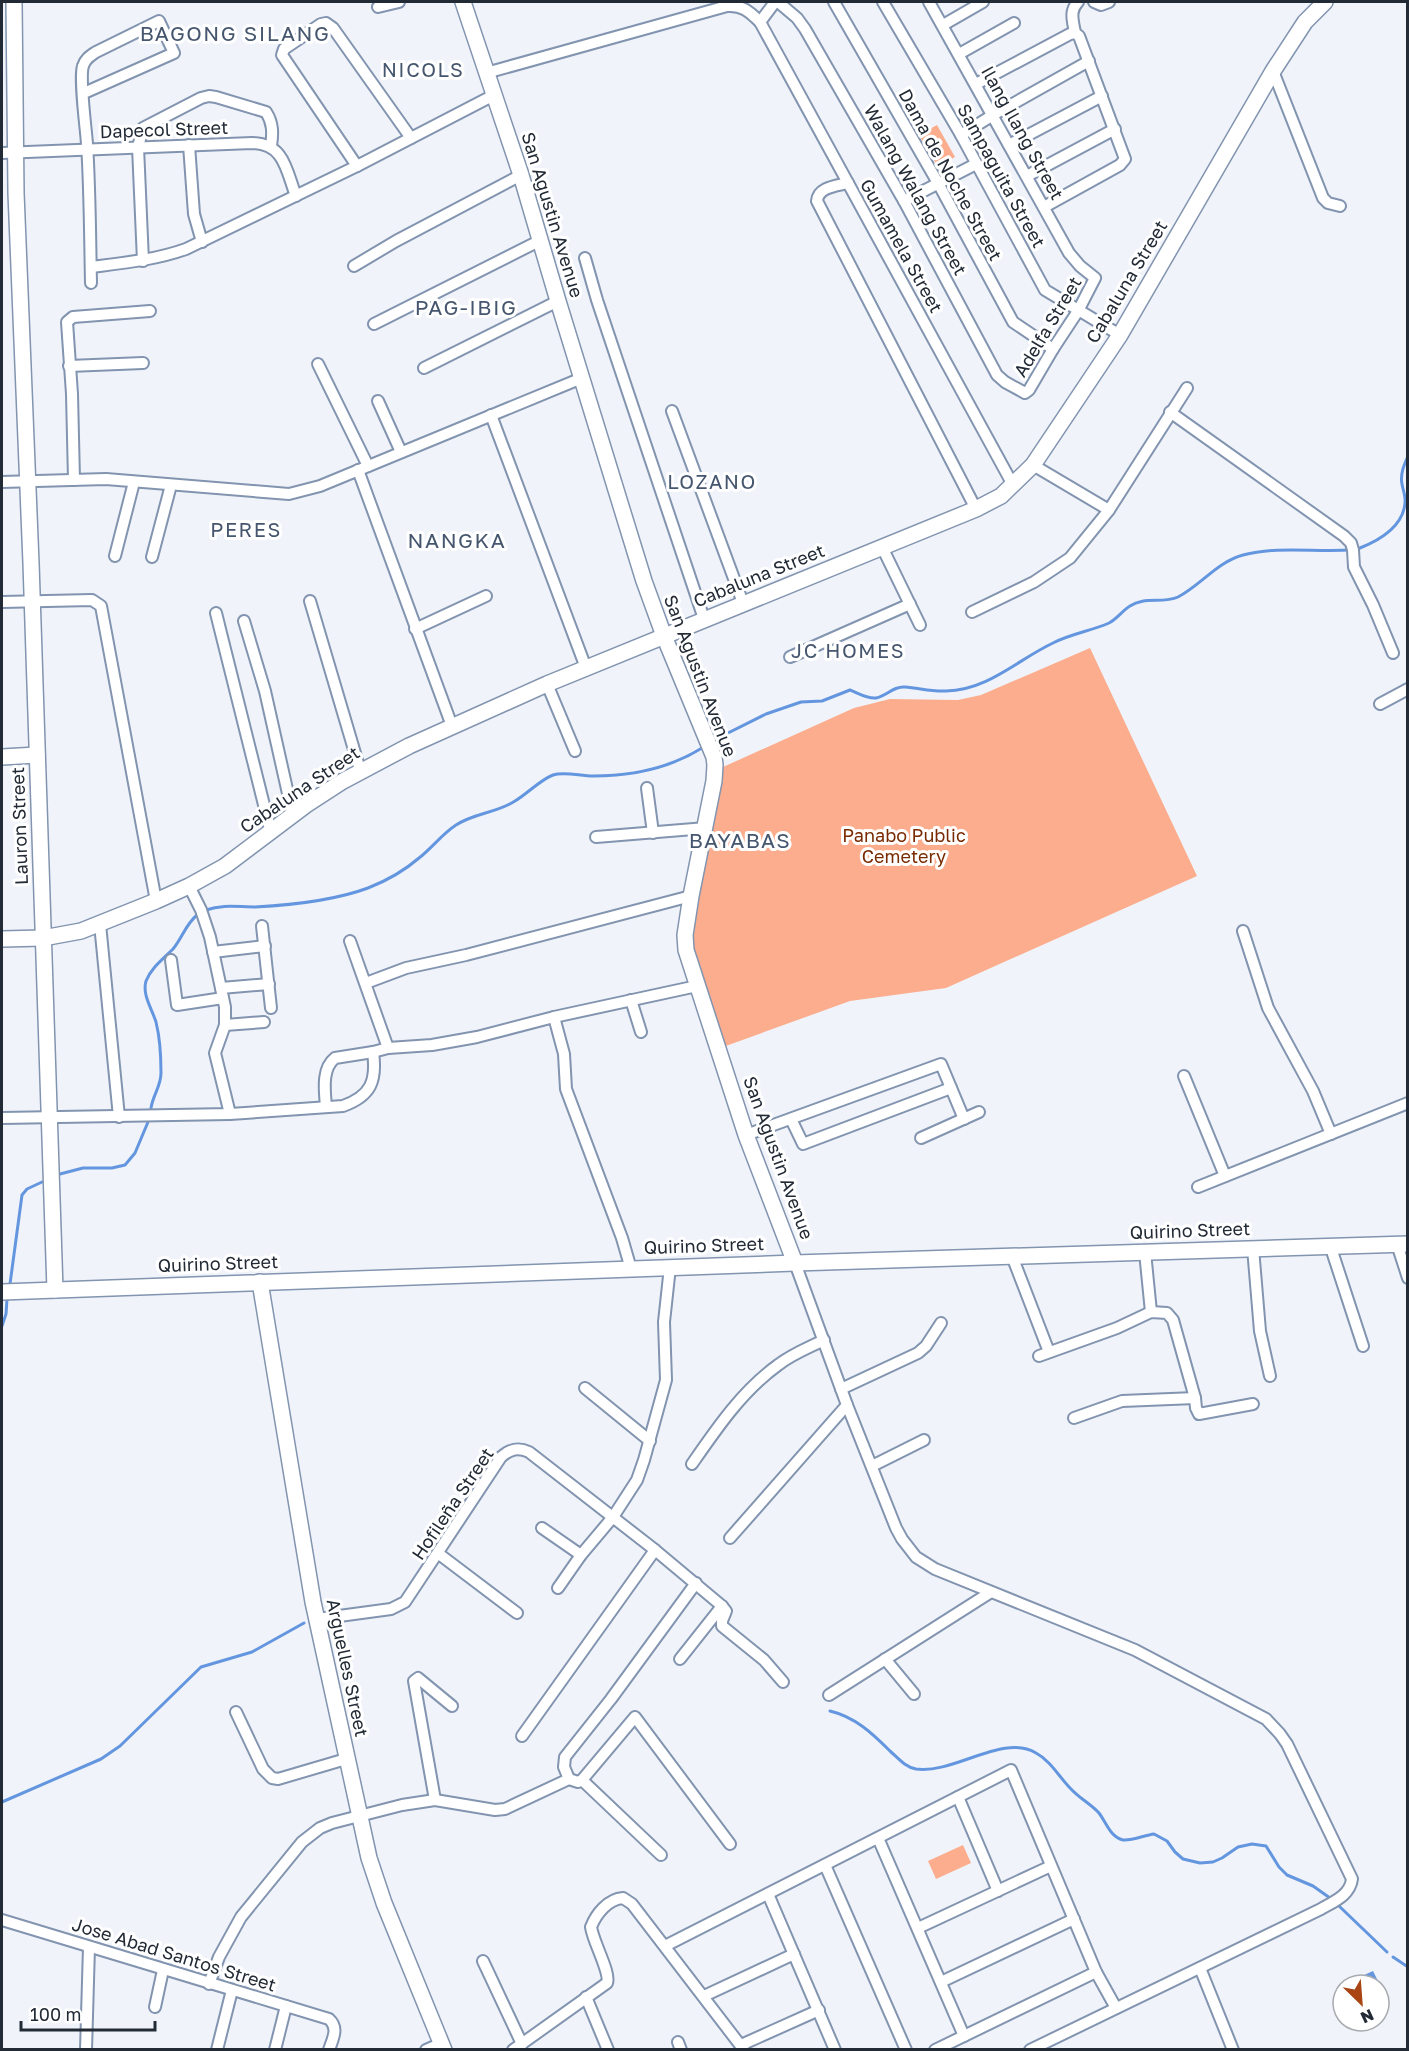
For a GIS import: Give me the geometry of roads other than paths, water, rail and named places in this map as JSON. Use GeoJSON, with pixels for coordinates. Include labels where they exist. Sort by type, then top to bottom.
{"type":"FeatureCollection","features":[{"type":"Feature","properties":{"kind":"street","name":"Lauron Street"},"geometry":{"type":"LineString","coordinates":[[14,2],[9,152],[16,193],[28,480],[55,1290]]}},
{"type":"Feature","properties":{"kind":"street"},"geometry":{"type":"LineString","coordinates":[[378,7],[399,2]]}},
{"type":"Feature","properties":{"kind":"street","name":"San Agustin Avenue"},"geometry":{"type":"LineString","coordinates":[[463,2],[521,175],[627,530],[664,636],[714,757],[715,772],[706,828],[691,896],[685,942],[697,986],[746,1135],[795,1263]]}},
{"type":"Feature","properties":{"kind":"street"},"geometry":{"type":"LineString","coordinates":[[486,73],[727,6],[743,7],[760,22],[776,2]]}},
{"type":"Feature","properties":{"kind":"street","name":"Walang Walang Street"},"geometry":{"type":"LineString","coordinates":[[776,2],[797,18],[805,29],[904,201],[997,375],[1022,392]]}},
{"type":"Feature","properties":{"kind":"street","name":"Dama de Noche Street"},"geometry":{"type":"LineString","coordinates":[[834,2],[938,183],[1013,322],[1053,349]]}},
{"type":"Feature","properties":{"kind":"street","name":"Sampaguita Street"},"geometry":{"type":"LineString","coordinates":[[883,2],[961,135],[1041,286],[1050,295],[1120,335]]}},
{"type":"Feature","properties":{"kind":"street","name":"Ilang Ilang Street"},"geometry":{"type":"LineString","coordinates":[[929,2],[1074,261],[1092,274]]}},
{"type":"Feature","properties":{"kind":"street"},"geometry":{"type":"LineString","coordinates":[[943,25],[983,2]]}},
{"type":"Feature","properties":{"kind":"street"},"geometry":{"type":"LineString","coordinates":[[1072,33],[1072,8],[1078,2]]}},
{"type":"Feature","properties":{"kind":"street"},"geometry":{"type":"LineString","coordinates":[[1094,2],[1101,5],[1109,2]]}},
{"type":"Feature","properties":{"kind":"street","name":"Cabaluna Street"},"geometry":{"type":"LineString","coordinates":[[2,939],[43,938],[81,931],[156,901],[225,866],[360,770],[547,684],[976,509],[1001,496],[1033,465],[1120,335],[1273,71],[1305,22],[1324,2]]}},
{"type":"Feature","properties":{"kind":"street"},"geometry":{"type":"LineString","coordinates":[[84,93],[174,52],[159,21],[90,56],[83,66],[91,283]]}},
{"type":"Feature","properties":{"kind":"street","name":"Gumamela Street"},"geometry":{"type":"LineString","coordinates":[[760,22],[1013,485]]}},
{"type":"Feature","properties":{"kind":"street"},"geometry":{"type":"LineString","coordinates":[[357,166],[282,55],[284,49],[321,24],[326,23],[333,27],[411,138]]}},
{"type":"Feature","properties":{"kind":"street"},"geometry":{"type":"LineString","coordinates":[[959,54],[1014,23]]}},
{"type":"Feature","properties":{"kind":"street"},"geometry":{"type":"LineString","coordinates":[[1044,207],[1124,162],[1124,154],[1079,36],[1072,33]]}},
{"type":"Feature","properties":{"kind":"street"},"geometry":{"type":"LineString","coordinates":[[976,84],[1072,33]]}},
{"type":"Feature","properties":{"kind":"street"},"geometry":{"type":"LineString","coordinates":[[961,135],[1089,61]]}},
{"type":"Feature","properties":{"kind":"street"},"geometry":{"type":"LineString","coordinates":[[1273,71],[1323,198],[1328,203],[1340,206]]}},
{"type":"Feature","properties":{"kind":"street"},"geometry":{"type":"LineString","coordinates":[[91,267],[166,257],[202,242],[357,166],[494,95]]}},
{"type":"Feature","properties":{"kind":"street"},"geometry":{"type":"LineString","coordinates":[[143,261],[138,147],[140,134],[143,128],[151,123],[209,96],[266,112],[272,124],[271,146],[280,155],[296,196]]}},
{"type":"Feature","properties":{"kind":"street"},"geometry":{"type":"LineString","coordinates":[[1009,145],[1102,96]]}},
{"type":"Feature","properties":{"kind":"street"},"geometry":{"type":"LineString","coordinates":[[1027,176],[1115,129]]}},
{"type":"Feature","properties":{"kind":"street","name":"Dapecol Street"},"geometry":{"type":"LineString","coordinates":[[9,152],[252,143],[271,146]]}},
{"type":"Feature","properties":{"kind":"street"},"geometry":{"type":"LineString","coordinates":[[189,145],[194,214],[202,242]]}},
{"type":"Feature","properties":{"kind":"street"},"geometry":{"type":"LineString","coordinates":[[904,201],[976,164]]}},
{"type":"Feature","properties":{"kind":"street"},"geometry":{"type":"LineString","coordinates":[[354,266],[396,241],[521,175]]}},
{"type":"Feature","properties":{"kind":"street"},"geometry":{"type":"LineString","coordinates":[[848,183],[820,192],[817,201],[976,509]]}},
{"type":"Feature","properties":{"kind":"street"},"geometry":{"type":"LineString","coordinates":[[374,324],[541,240]]}},
{"type":"Feature","properties":{"kind":"street"},"geometry":{"type":"LineString","coordinates":[[585,258],[704,619]]}},
{"type":"Feature","properties":{"kind":"street","name":"Adelfa Street"},"geometry":{"type":"LineString","coordinates":[[1022,392],[1029,390],[1078,311],[1095,280],[1092,274]]}},
{"type":"Feature","properties":{"kind":"street"},"geometry":{"type":"LineString","coordinates":[[424,368],[558,301]]}},
{"type":"Feature","properties":{"kind":"street"},"geometry":{"type":"LineString","coordinates":[[74,480],[72,394],[67,322],[73,317],[150,311]]}},
{"type":"Feature","properties":{"kind":"street"},"geometry":{"type":"LineString","coordinates":[[69,366],[143,363]]}},
{"type":"Feature","properties":{"kind":"street"},"geometry":{"type":"LineString","coordinates":[[318,364],[363,468],[415,629],[452,726]]}},
{"type":"Feature","properties":{"kind":"street"},"geometry":{"type":"LineString","coordinates":[[2,482],[28,480],[134,482],[289,494],[320,486],[582,378]]}},
{"type":"Feature","properties":{"kind":"street"},"geometry":{"type":"LineString","coordinates":[[972,612],[1035,582],[1060,567],[1083,544],[1109,510],[1187,388]]}},
{"type":"Feature","properties":{"kind":"street"},"geometry":{"type":"LineString","coordinates":[[378,401],[401,452]]}},
{"type":"Feature","properties":{"kind":"street"},"geometry":{"type":"LineString","coordinates":[[672,411],[743,603]]}},
{"type":"Feature","properties":{"kind":"street"},"geometry":{"type":"LineString","coordinates":[[1170,412],[1351,543],[1354,567],[1373,605],[1392,653]]}},
{"type":"Feature","properties":{"kind":"street"},"geometry":{"type":"LineString","coordinates":[[491,415],[586,668]]}},
{"type":"Feature","properties":{"kind":"street"},"geometry":{"type":"LineString","coordinates":[[1033,465],[1109,510]]}},
{"type":"Feature","properties":{"kind":"street"},"geometry":{"type":"LineString","coordinates":[[115,556],[134,482]]}},
{"type":"Feature","properties":{"kind":"street"},"geometry":{"type":"LineString","coordinates":[[153,557],[171,485]]}},
{"type":"Feature","properties":{"kind":"street"},"geometry":{"type":"LineString","coordinates":[[882,547],[921,625]]}},
{"type":"Feature","properties":{"kind":"street"},"geometry":{"type":"LineString","coordinates":[[415,629],[486,596]]}},
{"type":"Feature","properties":{"kind":"street"},"geometry":{"type":"LineString","coordinates":[[2,602],[96,600],[101,606],[156,901]]}},
{"type":"Feature","properties":{"kind":"street"},"geometry":{"type":"LineString","coordinates":[[310,601],[360,770]]}},
{"type":"Feature","properties":{"kind":"street"},"geometry":{"type":"LineString","coordinates":[[790,657],[910,604]]}},
{"type":"Feature","properties":{"kind":"street"},"geometry":{"type":"LineString","coordinates":[[216,613],[271,833]]}},
{"type":"Feature","properties":{"kind":"street"},"geometry":{"type":"LineString","coordinates":[[244,621],[265,691],[293,816]]}},
{"type":"Feature","properties":{"kind":"street"},"geometry":{"type":"LineString","coordinates":[[547,684],[575,751]]}},
{"type":"Feature","properties":{"kind":"street"},"geometry":{"type":"LineString","coordinates":[[1380,704],[1407,689]]}},
{"type":"Feature","properties":{"kind":"street"},"geometry":{"type":"LineString","coordinates":[[2,757],[37,755]]}},
{"type":"Feature","properties":{"kind":"street"},"geometry":{"type":"LineString","coordinates":[[647,788],[652,833]]}},
{"type":"Feature","properties":{"kind":"street"},"geometry":{"type":"LineString","coordinates":[[596,837],[706,828]]}},
{"type":"Feature","properties":{"kind":"street"},"geometry":{"type":"LineString","coordinates":[[189,886],[204,918],[222,993],[225,1025],[215,1053],[230,1114]]}},
{"type":"Feature","properties":{"kind":"street"},"geometry":{"type":"LineString","coordinates":[[366,983],[406,968],[691,896]]}},
{"type":"Feature","properties":{"kind":"street"},"geometry":{"type":"LineString","coordinates":[[100,924],[119,1117]]}},
{"type":"Feature","properties":{"kind":"street"},"geometry":{"type":"LineString","coordinates":[[262,926],[272,1008]]}},
{"type":"Feature","properties":{"kind":"street"},"geometry":{"type":"LineString","coordinates":[[1244,931],[1268,1008],[1312,1091],[1331,1134]]}},
{"type":"Feature","properties":{"kind":"street"},"geometry":{"type":"LineString","coordinates":[[350,940],[388,1048]]}},
{"type":"Feature","properties":{"kind":"street"},"geometry":{"type":"LineString","coordinates":[[213,952],[264,946]]}},
{"type":"Feature","properties":{"kind":"street"},"geometry":{"type":"LineString","coordinates":[[171,960],[177,1005],[269,984]]}},
{"type":"Feature","properties":{"kind":"street"},"geometry":{"type":"LineString","coordinates":[[326,1107],[325,1075],[330,1062],[335,1058],[388,1048],[432,1045],[477,1037],[554,1017],[697,986]]}},
{"type":"Feature","properties":{"kind":"street"},"geometry":{"type":"LineString","coordinates":[[631,1000],[641,1032]]}},
{"type":"Feature","properties":{"kind":"street"},"geometry":{"type":"LineString","coordinates":[[554,1017],[564,1054],[566,1089],[622,1238],[631,1269]]}},
{"type":"Feature","properties":{"kind":"street"},"geometry":{"type":"LineString","coordinates":[[225,1025],[264,1022]]}},
{"type":"Feature","properties":{"kind":"street"},"geometry":{"type":"LineString","coordinates":[[2,1118],[230,1114],[350,1103],[360,1100],[368,1092],[374,1071],[373,1052]]}},
{"type":"Feature","properties":{"kind":"street"},"geometry":{"type":"LineString","coordinates":[[746,1135],[941,1064],[964,1119]]}},
{"type":"Feature","properties":{"kind":"street"},"geometry":{"type":"LineString","coordinates":[[1184,1076],[1226,1176]]}},
{"type":"Feature","properties":{"kind":"street"},"geometry":{"type":"LineString","coordinates":[[790,1119],[803,1144],[951,1088]]}},
{"type":"Feature","properties":{"kind":"street"},"geometry":{"type":"LineString","coordinates":[[1198,1187],[1407,1103]]}},
{"type":"Feature","properties":{"kind":"street"},"geometry":{"type":"LineString","coordinates":[[921,1138],[980,1112]]}},
{"type":"Feature","properties":{"kind":"street"},"geometry":{"type":"LineString","coordinates":[[1402,1244],[1407,1278]]}},
{"type":"Feature","properties":{"kind":"street","name":"Quirino Street"},"geometry":{"type":"LineString","coordinates":[[2,1292],[670,1267],[1402,1244]]}},
{"type":"Feature","properties":{"kind":"street"},"geometry":{"type":"LineString","coordinates":[[1330,1245],[1363,1346]]}},
{"type":"Feature","properties":{"kind":"street"},"geometry":{"type":"LineString","coordinates":[[1253,1248],[1260,1331],[1270,1376]]}},
{"type":"Feature","properties":{"kind":"street"},"geometry":{"type":"LineString","coordinates":[[1145,1252],[1150,1312]]}},
{"type":"Feature","properties":{"kind":"street"},"geometry":{"type":"LineString","coordinates":[[1012,1256],[1044,1354],[1117,1328],[1150,1312],[1167,1313],[1173,1320],[1197,1412],[1203,1415],[1253,1404]]}},
{"type":"Feature","properties":{"kind":"street"},"geometry":{"type":"LineString","coordinates":[[795,1263],[847,1405],[896,1528],[916,1557],[935,1569],[1135,1650],[1266,1719],[1287,1744],[1350,1872],[1351,1886],[1333,1903],[1116,2008],[1046,2046],[1030,2049]]}},
{"type":"Feature","properties":{"kind":"street"},"geometry":{"type":"LineString","coordinates":[[558,1588],[581,1555],[613,1517],[637,1480],[666,1380],[663,1346],[670,1267]]}},
{"type":"Feature","properties":{"kind":"street","name":"Arguelles Street"},"geometry":{"type":"LineString","coordinates":[[260,1282],[317,1619],[359,1817],[369,1858],[384,1903],[443,2046]]}},
{"type":"Feature","properties":{"kind":"street"},"geometry":{"type":"LineString","coordinates":[[841,1389],[918,1353],[926,1346],[941,1323]]}},
{"type":"Feature","properties":{"kind":"street"},"geometry":{"type":"LineString","coordinates":[[692,1464],[723,1418],[764,1376],[780,1363],[824,1340]]}},
{"type":"Feature","properties":{"kind":"street"},"geometry":{"type":"LineString","coordinates":[[585,1388],[650,1441]]}},
{"type":"Feature","properties":{"kind":"street"},"geometry":{"type":"LineString","coordinates":[[1074,1418],[1109,1404],[1132,1399],[1195,1398]]}},
{"type":"Feature","properties":{"kind":"street"},"geometry":{"type":"LineString","coordinates":[[730,1538],[847,1405]]}},
{"type":"Feature","properties":{"kind":"street"},"geometry":{"type":"LineString","coordinates":[[872,1466],[924,1440]]}},
{"type":"Feature","properties":{"kind":"street","name":"Hofileña Street"},"geometry":{"type":"LineString","coordinates":[[317,1619],[398,1607],[410,1597],[501,1457],[514,1449],[529,1452],[696,1582],[722,1606]]}},
{"type":"Feature","properties":{"kind":"street"},"geometry":{"type":"LineString","coordinates":[[542,1528],[581,1555]]}},
{"type":"Feature","properties":{"kind":"street"},"geometry":{"type":"LineString","coordinates":[[522,1736],[655,1550]]}},
{"type":"Feature","properties":{"kind":"street"},"geometry":{"type":"LineString","coordinates":[[439,1554],[517,1613]]}},
{"type":"Feature","properties":{"kind":"street"},"geometry":{"type":"LineString","coordinates":[[569,1779],[564,1767],[565,1757],[611,1699],[696,1582]]}},
{"type":"Feature","properties":{"kind":"street"},"geometry":{"type":"LineString","coordinates":[[830,1695],[991,1592]]}},
{"type":"Feature","properties":{"kind":"street"},"geometry":{"type":"LineString","coordinates":[[680,1659],[722,1606],[726,1611],[722,1626],[764,1660],[783,1682]]}},
{"type":"Feature","properties":{"kind":"street"},"geometry":{"type":"LineString","coordinates":[[885,1659],[914,1694]]}},
{"type":"Feature","properties":{"kind":"street"},"geometry":{"type":"LineString","coordinates":[[435,1800],[414,1681],[421,1679],[452,1706]]}},
{"type":"Feature","properties":{"kind":"street"},"geometry":{"type":"LineString","coordinates":[[236,1712],[263,1769],[272,1778],[278,1779],[346,1759]]}},
{"type":"Feature","properties":{"kind":"street"},"geometry":{"type":"LineString","coordinates":[[209,1984],[219,1957],[241,1917],[303,1842],[320,1828],[402,1805],[435,1800],[495,1810],[514,1806],[569,1779],[578,1782],[582,1780],[635,1717],[730,1844]]}},
{"type":"Feature","properties":{"kind":"street"},"geometry":{"type":"LineString","coordinates":[[665,1946],[1011,1770],[1096,1972],[1116,2008]]}},
{"type":"Feature","properties":{"kind":"street"},"geometry":{"type":"LineString","coordinates":[[582,1780],[661,1856]]}},
{"type":"Feature","properties":{"kind":"street"},"geometry":{"type":"LineString","coordinates":[[958,1797],[998,1891]]}},
{"type":"Feature","properties":{"kind":"street"},"geometry":{"type":"LineString","coordinates":[[878,1838],[964,2036]]}},
{"type":"Feature","properties":{"kind":"street"},"geometry":{"type":"LineString","coordinates":[[825,1865],[906,2049]]}},
{"type":"Feature","properties":{"kind":"street"},"geometry":{"type":"LineString","coordinates":[[918,1928],[1052,1866]]}},
{"type":"Feature","properties":{"kind":"street"},"geometry":{"type":"LineString","coordinates":[[768,1894],[835,2049]]}},
{"type":"Feature","properties":{"kind":"street"},"geometry":{"type":"LineString","coordinates":[[483,1961],[523,2046],[608,1980],[607,1970],[592,1936],[591,1927],[600,1911],[613,1901],[623,1898],[628,1900],[743,2047],[819,2010]]}},
{"type":"Feature","properties":{"kind":"street"},"geometry":{"type":"LineString","coordinates":[[941,1982],[1074,1919]]}},
{"type":"Feature","properties":{"kind":"street","name":"Jose Abad Santos Street"},"geometry":{"type":"LineString","coordinates":[[2,1920],[329,2019],[334,2024],[335,2031],[330,2049]]}},
{"type":"Feature","properties":{"kind":"street"},"geometry":{"type":"LineString","coordinates":[[86,2049],[89,1947]]}},
{"type":"Feature","properties":{"kind":"street"},"geometry":{"type":"LineString","coordinates":[[704,1996],[794,1954]]}},
{"type":"Feature","properties":{"kind":"street"},"geometry":{"type":"LineString","coordinates":[[1200,1968],[1233,2049]]}},
{"type":"Feature","properties":{"kind":"street"},"geometry":{"type":"LineString","coordinates":[[154,2007],[163,1970]]}},
{"type":"Feature","properties":{"kind":"street"},"geometry":{"type":"LineString","coordinates":[[935,2049],[1096,1972]]}},
{"type":"Feature","properties":{"kind":"street"},"geometry":{"type":"LineString","coordinates":[[217,2049],[231,1990]]}},
{"type":"Feature","properties":{"kind":"street"},"geometry":{"type":"LineString","coordinates":[[586,1997],[608,2049]]}},
{"type":"Feature","properties":{"kind":"street"},"geometry":{"type":"LineString","coordinates":[[275,2049],[286,2006]]}},
{"type":"Feature","properties":{"kind":"street"},"geometry":{"type":"LineString","coordinates":[[426,2049],[443,2046]]}},
{"type":"Feature","properties":{"kind":"waterway"},"geometry":{"type":"LineString","coordinates":[[1360,548],[1389,532],[1400,519],[1405,500],[1402,473],[1408,456]]}},
{"type":"Feature","properties":{"kind":"waterway"},"geometry":{"type":"LineString","coordinates":[[714,740],[766,714],[801,702],[822,701],[850,690],[866,697],[876,698],[901,687],[941,691],[975,685],[989,680],[1060,640],[1109,623],[1135,603],[1178,597],[1217,568],[1243,555],[1282,550],[1347,550]]}},
{"type":"Feature","properties":{"kind":"waterway"},"geometry":{"type":"LineString","coordinates":[[206,910],[224,906],[255,907],[298,904],[368,888],[413,863],[456,825],[508,805],[553,775],[562,773],[607,776],[650,770],[677,761],[702,748]]}},
{"type":"Feature","properties":{"kind":"waterway"},"geometry":{"type":"LineString","coordinates":[[151,1108],[161,1078],[161,1060],[156,1022],[145,991],[146,981],[197,915]]}},
{"type":"Feature","properties":{"kind":"waterway"},"geometry":{"type":"LineString","coordinates":[[60,1174],[83,1168],[112,1168],[125,1165],[135,1153],[148,1122]]}},
{"type":"Feature","properties":{"kind":"waterway"},"geometry":{"type":"LineString","coordinates":[[10,1284],[22,1195],[27,1189],[42,1182]]}},
{"type":"Feature","properties":{"kind":"waterway"},"geometry":{"type":"LineString","coordinates":[[2,1326],[7,1299]]}},
{"type":"Feature","properties":{"kind":"waterway"},"geometry":{"type":"LineString","coordinates":[[2,1802],[101,1759],[120,1746],[201,1667],[252,1652],[304,1623]]}},
{"type":"Feature","properties":{"kind":"waterway"},"geometry":{"type":"LineString","coordinates":[[830,1711],[863,1726],[902,1762],[916,1769],[947,1766],[994,1751],[1023,1748],[1041,1756],[1051,1765],[1074,1792],[1099,1813],[1112,1833],[1123,1840],[1154,1834],[1167,1841],[1183,1859],[1200,1863],[1213,1862],[1238,1847],[1252,1844],[1266,1846],[1287,1875],[1313,1886],[1330,1898]]}},
{"type":"Feature","properties":{"kind":"waterway"},"geometry":{"type":"LineString","coordinates":[[1339,1906],[1387,1952]]}},
{"type":"Feature","properties":{"kind":"waterway"},"geometry":{"type":"LineString","coordinates":[[1393,1957],[1408,1967]]}},
{"type":"Feature","properties":{"kind":"district","name":"BAGONG SILANG"},"geometry":{"type":"Point","coordinates":[235,34]}},
{"type":"Feature","properties":{"kind":"district","name":"NICOLS"},"geometry":{"type":"Point","coordinates":[423,70]}},
{"type":"Feature","properties":{"kind":"district","name":"PAG-IBIG"},"geometry":{"type":"Point","coordinates":[466,308]}},
{"type":"Feature","properties":{"kind":"district","name":"LOZANO"},"geometry":{"type":"Point","coordinates":[712,482]}},
{"type":"Feature","properties":{"kind":"district","name":"PERES"},"geometry":{"type":"Point","coordinates":[246,530]}},
{"type":"Feature","properties":{"kind":"district","name":"NANGKA"},"geometry":{"type":"Point","coordinates":[457,541]}},
{"type":"Feature","properties":{"kind":"district","name":"JC HOMES"},"geometry":{"type":"Point","coordinates":[848,651]}},
{"type":"Feature","properties":{"kind":"district","name":"BAYABAS"},"geometry":{"type":"Point","coordinates":[740,841]}},
{"type":"Feature","properties":{"kind":"park label","name":"Panabo Public Cemetery"},"geometry":{"type":"Point","coordinates":[904,846]}}]}
